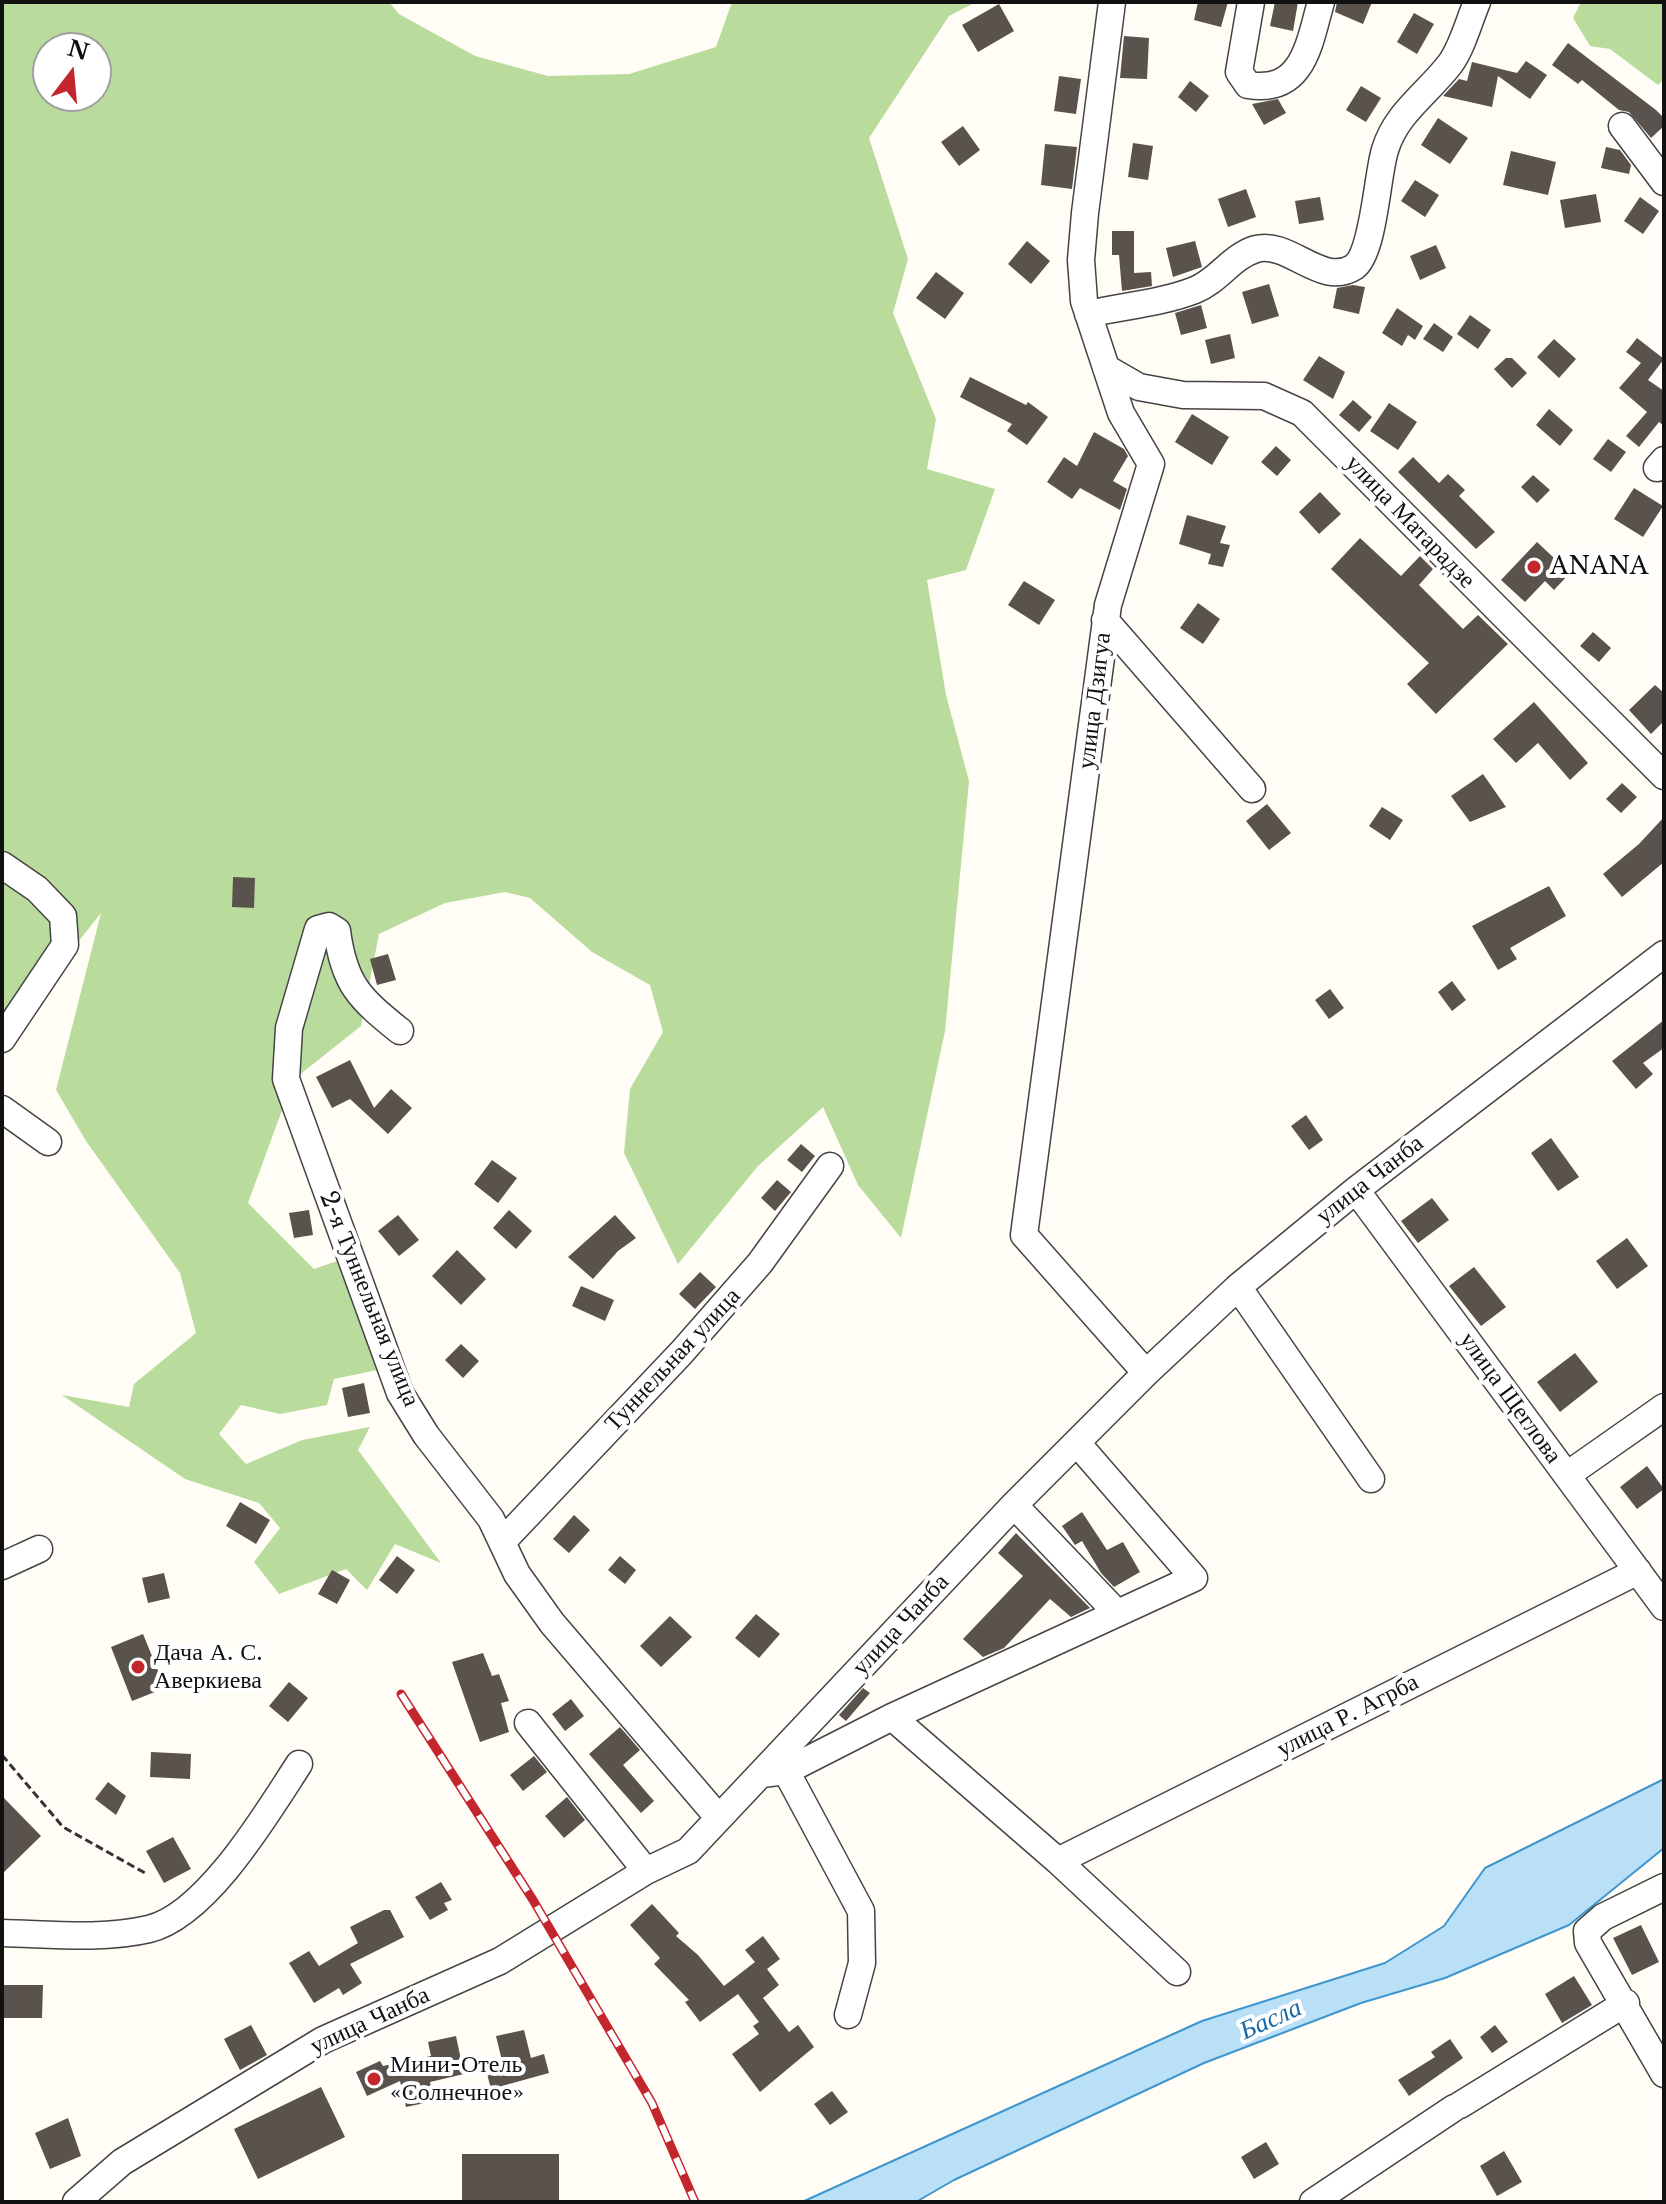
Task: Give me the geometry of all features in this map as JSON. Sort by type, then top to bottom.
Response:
[{"type":"street","name":"улица Дзигуа","points":[[1112,2],[1081,260],[1088,314],[1121,413],[1151,464],[1105,620],[1024,1235],[1146,1373]]},
{"type":"street","points":[[1251,2],[1239,72],[1248,85],[1268,88],[1286,80],[1303,63],[1321,2]]},
{"type":"street","points":[[1088,314],[1197,290],[1256,249],[1274,248],[1326,270],[1343,271],[1357,265],[1366,250],[1379,167],[1389,137],[1399,118],[1452,62],[1468,6]]},
{"type":"street","points":[[1622,126],[1664,182]]},
{"type":"street","name":"улица Матарадзе","points":[[1106,368],[1139,387],[1183,395],[1264,396],[1302,413],[1664,776]]},
{"type":"street","points":[[1105,620],[1252,789]]},
{"type":"street","points":[[2,865],[37,889],[63,916],[65,945],[2,1039]]},
{"type":"street","name":"2-я Туннельная улица","points":[[400,1031],[361,1000],[348,980],[337,931],[329,926],[318,929],[289,1028],[286,1079],[400,1393],[426,1435],[491,1519],[517,1574],[552,1623],[718,1817]]},
{"type":"street","name":"улица Чанба","points":[[76,2202],[122,2162],[323,2040],[500,1961],[646,1871],[688,1851],[718,1817],[778,1765],[1014,1505],[1146,1373],[1238,1287],[1356,1190],[1664,954]]},
{"type":"street","points":[[2,1109],[48,1142]]},
{"type":"street","name":"Туннельная улица","points":[[502,1542],[682,1352],[760,1263],[830,1166]]},
{"type":"street","name":"улица Щеглова","points":[[1356,1190],[1664,1607]]},
{"type":"street","points":[[1238,1287],[1371,1479]]},
{"type":"street","points":[[1567,1475],[1664,1407]]},
{"type":"street","points":[[848,2015],[862,1963],[861,1911],[778,1765],[892,1717],[1194,1578],[1077,1443]]},
{"type":"street","points":[[1014,1505],[1117,1613]]},
{"type":"street","points":[[2,1566],[39,1549]]},
{"type":"street","name":"улица Р. Агрба","points":[[1058,1861],[1638,1571]]},
{"type":"street","points":[[892,1717],[1058,1861],[1177,1972]]},
{"type":"street","points":[[528,1723],[646,1871]]},
{"type":"street","points":[[2,1933],[107,1935],[152,1928],[195,1902],[251,1837],[299,1764]]},
{"type":"street","points":[[1663,2070],[1588,1943],[1587,1931],[1603,1917],[1664,1887]]},
{"type":"street","points":[[1313,2202],[1457,2106],[1626,2003]]},
{"type":"path","points":[[2,1755],[63,1827],[145,1873]]},
{"type":"green space","points":[[2,2],[389,2],[399,14],[475,56],[548,76],[629,74],[716,47],[732,2],[976,2],[949,16],[869,138],[908,259],[893,313],[936,419],[927,469],[995,489],[966,570],[927,580],[946,695],[969,781],[945,1031],[901,1238],[858,1185],[823,1107],[758,1166],[678,1264],[624,1153],[630,1089],[663,1032],[650,985],[592,952],[530,898],[505,892],[445,903],[379,934],[361,1026],[293,1080],[248,1203],[314,1269],[340,1260],[382,1369],[334,1379],[327,1405],[280,1414],[241,1405],[219,1434],[246,1464],[302,1440],[370,1427],[358,1450],[441,1563],[395,1544],[367,1590],[346,1569],[279,1594],[254,1562],[280,1528],[259,1503],[185,1479],[62,1395],[129,1407],[134,1384],[196,1333],[180,1273],[86,1141],[56,1090],[101,913],[15,1021],[2,1022]]},
{"type":"green space","points":[[1581,2],[1664,2],[1664,79],[1658,85],[1610,49],[1590,46],[1573,18]]},
{"type":"water","name":"Басла","points":[[1664,1779],[1664,1848],[1569,1925],[1445,1978],[1361,2003],[1204,2063],[954,2180],[916,2202],[802,2202],[1202,2021],[1385,1963],[1444,1926],[1485,1868]]},
{"type":"building","points":[[1198,2],[1228,2],[1221,27],[1194,20]]},
{"type":"building","points":[[1275,2],[1298,2],[1293,31],[1270,26]]},
{"type":"building","points":[[1337,2],[1372,2],[1363,24],[1335,12]]},
{"type":"building","points":[[999,4],[1014,31],[978,52],[962,25]]},
{"type":"building","points":[[1414,13],[1434,24],[1417,54],[1397,42]]},
{"type":"building","points":[[1124,36],[1149,38],[1147,79],[1120,78]]},
{"type":"building","points":[[1568,43],[1656,110],[1664,118],[1664,126],[1651,138],[1629,112],[1619,110],[1582,80],[1578,84],[1552,65]]},
{"type":"building","points":[[1526,61],[1547,75],[1530,99],[1498,76],[1492,107],[1443,96],[1459,79],[1467,81],[1472,62],[1517,73]]},
{"type":"building","points":[[1059,76],[1081,79],[1076,114],[1054,111]]},
{"type":"building","points":[[1190,81],[1209,96],[1196,112],[1178,97]]},
{"type":"building","points":[[1361,86],[1381,98],[1366,122],[1346,110]]},
{"type":"building","points":[[1278,99],[1286,113],[1264,125],[1252,104]]},
{"type":"building","points":[[1438,118],[1468,138],[1450,164],[1421,145]]},
{"type":"building","points":[[963,126],[980,150],[959,166],[941,142]]},
{"type":"building","points":[[1133,143],[1153,146],[1148,180],[1128,177]]},
{"type":"building","points":[[1045,144],[1077,147],[1072,189],[1041,185]]},
{"type":"building","points":[[1606,147],[1620,150],[1631,165],[1629,174],[1601,168]]},
{"type":"building","points":[[1511,151],[1556,162],[1548,195],[1503,185]]},
{"type":"building","points":[[1415,180],[1439,195],[1425,217],[1401,201]]},
{"type":"building","points":[[1246,189],[1256,217],[1228,227],[1218,199]]},
{"type":"building","points":[[1596,194],[1601,222],[1565,228],[1560,200]]},
{"type":"building","points":[[1320,197],[1324,220],[1299,224],[1295,201]]},
{"type":"building","points":[[1640,197],[1659,211],[1643,234],[1624,221]]},
{"type":"building","points":[[1112,231],[1134,231],[1134,273],[1151,272],[1152,286],[1122,291],[1119,255],[1112,255]]},
{"type":"building","points":[[1027,241],[1050,261],[1031,284],[1008,264]]},
{"type":"building","points":[[1195,241],[1202,267],[1173,277],[1166,248]]},
{"type":"building","points":[[1436,245],[1446,268],[1420,280],[1410,256]]},
{"type":"building","points":[[936,272],[964,293],[945,319],[916,298]]},
{"type":"building","points":[[1269,284],[1279,316],[1252,324],[1242,292]]},
{"type":"building","points":[[1353,285],[1365,287],[1359,314],[1333,308],[1337,288]]},
{"type":"building","points":[[1201,305],[1207,328],[1181,335],[1175,313]]},
{"type":"building","points":[[1397,308],[1423,326],[1415,340],[1408,335],[1402,346],[1382,333]]},
{"type":"building","points":[[1470,315],[1491,330],[1478,349],[1457,334]]},
{"type":"building","points":[[1434,323],[1453,337],[1443,352],[1423,339]]},
{"type":"building","points":[[1230,334],[1235,358],[1211,364],[1205,340]]},
{"type":"building","points":[[1637,338],[1664,359],[1648,380],[1664,391],[1664,426],[1659,422],[1639,447],[1626,436],[1647,412],[1619,388],[1641,363],[1626,352]]},
{"type":"building","points":[[1554,339],[1576,359],[1559,378],[1537,357]]},
{"type":"building","points":[[1319,356],[1345,372],[1333,399],[1303,380]]},
{"type":"building","points":[[1506,358],[1512,358],[1527,373],[1512,388],[1494,369]]},
{"type":"building","points":[[970,377],[1026,405],[1028,402],[1048,417],[1027,445],[1007,431],[1012,424],[960,397]]},
{"type":"building","points":[[1353,400],[1372,417],[1359,432],[1339,415]]},
{"type":"building","points":[[1389,403],[1417,422],[1398,450],[1370,431]]},
{"type":"building","points":[[1549,409],[1573,430],[1560,446],[1536,425]]},
{"type":"building","points":[[1192,414],[1229,437],[1212,465],[1175,442]]},
{"type":"building","points":[[1094,432],[1124,449],[1128,456],[1113,481],[1127,489],[1120,510],[1080,488],[1072,499],[1047,482],[1064,457],[1077,466]]},
{"type":"building","points":[[1608,439],[1626,452],[1611,472],[1593,459]]},
{"type":"building","points":[[1276,446],[1291,460],[1277,476],[1261,462]]},
{"type":"building","points":[[1413,457],[1439,483],[1448,474],[1465,490],[1459,496],[1495,532],[1476,549],[1398,472]]},
{"type":"building","points":[[1533,475],[1550,490],[1537,503],[1521,487]]},
{"type":"building","points":[[1634,488],[1663,506],[1643,537],[1614,519]]},
{"type":"building","points":[[1320,492],[1341,514],[1319,534],[1299,512]]},
{"type":"building","points":[[1187,515],[1226,526],[1220,543],[1230,545],[1223,567],[1208,564],[1211,554],[1179,544]]},
{"type":"building","points":[[1360,538],[1401,576],[1420,556],[1433,569],[1419,585],[1463,629],[1478,615],[1508,644],[1436,714],[1407,684],[1429,663],[1331,569]]},
{"type":"building","points":[[1537,542],[1570,573],[1554,590],[1545,581],[1525,602],[1501,580]]},
{"type":"building","points":[[1024,581],[1055,600],[1039,625],[1008,605]]},
{"type":"building","points":[[1198,603],[1220,619],[1203,644],[1180,628]]},
{"type":"building","points":[[1593,632],[1611,648],[1599,662],[1580,646]]},
{"type":"building","points":[[1655,685],[1664,693],[1664,721],[1651,734],[1629,710]]},
{"type":"building","points":[[1534,702],[1588,763],[1570,780],[1538,743],[1516,763],[1493,739]]},
{"type":"building","points":[[1483,774],[1506,807],[1470,822],[1451,796]]},
{"type":"building","points":[[1622,783],[1637,797],[1621,813],[1606,799]]},
{"type":"building","points":[[1267,804],[1291,833],[1269,850],[1246,821]]},
{"type":"building","points":[[1382,807],[1403,820],[1390,840],[1369,826]]},
{"type":"building","points":[[1664,817],[1664,862],[1622,897],[1603,874],[1639,844]]},
{"type":"building","points":[[233,877],[255,878],[254,908],[232,907]]},
{"type":"building","points":[[1549,886],[1566,916],[1510,948],[1517,959],[1498,970],[1472,926]]},
{"type":"building","points":[[388,954],[396,980],[377,985],[370,959]]},
{"type":"building","points":[[1452,981],[1466,1000],[1452,1011],[1438,992]]},
{"type":"building","points":[[1330,989],[1344,1008],[1329,1019],[1315,1000]]},
{"type":"building","points":[[1664,1020],[1664,1048],[1643,1063],[1653,1074],[1636,1089],[1612,1061]]},
{"type":"building","points":[[350,1060],[374,1108],[391,1089],[412,1108],[388,1134],[350,1099],[332,1108],[316,1077]]},
{"type":"building","points":[[1306,1115],[1323,1140],[1309,1150],[1291,1126]]},
{"type":"building","points":[[1551,1138],[1579,1177],[1558,1191],[1531,1153]]},
{"type":"building","points":[[801,1144],[815,1156],[802,1172],[787,1160]]},
{"type":"building","points":[[492,1160],[517,1178],[498,1203],[474,1184]]},
{"type":"building","points":[[777,1180],[791,1192],[775,1211],[761,1198]]},
{"type":"building","points":[[1432,1198],[1449,1220],[1418,1243],[1401,1221]]},
{"type":"building","points":[[309,1210],[313,1235],[294,1238],[289,1213]]},
{"type":"building","points":[[509,1210],[532,1231],[516,1249],[493,1228]]},
{"type":"building","points":[[398,1215],[419,1240],[399,1256],[378,1231]]},
{"type":"building","points":[[615,1215],[636,1238],[618,1251],[593,1279],[568,1257]]},
{"type":"building","points":[[1627,1238],[1648,1266],[1617,1289],[1596,1261]]},
{"type":"building","points":[[457,1250],[486,1279],[461,1305],[432,1276]]},
{"type":"building","points":[[1474,1267],[1506,1307],[1481,1326],[1449,1286]]},
{"type":"building","points":[[700,1272],[716,1287],[695,1309],[679,1294]]},
{"type":"building","points":[[581,1286],[614,1300],[605,1321],[572,1306]]},
{"type":"building","points":[[461,1344],[479,1361],[463,1378],[445,1360]]},
{"type":"building","points":[[1575,1353],[1598,1382],[1560,1412],[1537,1382]]},
{"type":"building","points":[[364,1383],[370,1413],[348,1417],[342,1388]]},
{"type":"building","points":[[1647,1466],[1664,1489],[1637,1509],[1620,1487]]},
{"type":"building","points":[[240,1502],[270,1520],[256,1544],[226,1526]]},
{"type":"building","points":[[1082,1512],[1107,1550],[1123,1542],[1140,1572],[1114,1587],[1101,1573],[1082,1541],[1075,1545],[1062,1526]]},
{"type":"building","points":[[574,1515],[590,1530],[569,1553],[553,1539]]},
{"type":"building","points":[[1016,1533],[1090,1608],[1071,1617],[1050,1599],[1004,1648],[983,1657],[963,1639],[1023,1576],[998,1553]]},
{"type":"building","points":[[397,1556],[415,1570],[397,1594],[379,1580]]},
{"type":"building","points":[[620,1556],[636,1570],[625,1584],[608,1570]]},
{"type":"building","points":[[332,1570],[350,1580],[337,1604],[318,1594]]},
{"type":"building","points":[[164,1573],[170,1598],[148,1603],[142,1578]]},
{"type":"building","points":[[756,1614],[780,1634],[759,1658],[735,1638]]},
{"type":"building","points":[[670,1616],[692,1637],[661,1667],[640,1646]]},
{"type":"building","name":"Дача А. С. Аверкиева","points":[[143,1634],[165,1688],[132,1701],[111,1647]]},
{"type":"building","points":[[483,1653],[492,1676],[499,1674],[509,1701],[501,1703],[509,1732],[480,1742],[452,1662]]},
{"type":"building","points":[[289,1682],[308,1698],[288,1722],[269,1706]]},
{"type":"building","points":[[863,1688],[870,1693],[846,1721],[839,1715]]},
{"type":"building","points":[[571,1699],[584,1716],[565,1731],[552,1714]]},
{"type":"building","points":[[620,1727],[640,1750],[623,1765],[654,1801],[641,1813],[589,1754]]},
{"type":"building","points":[[151,1752],[191,1754],[190,1779],[150,1777]]},
{"type":"building","points":[[534,1756],[547,1772],[523,1791],[510,1775]]},
{"type":"building","points":[[108,1782],[126,1796],[116,1815],[95,1799]]},
{"type":"building","points":[[2,1796],[41,1836],[2,1874]]},
{"type":"building","points":[[567,1797],[585,1820],[564,1838],[545,1816]]},
{"type":"building","points":[[173,1837],[191,1869],[164,1883],[146,1851]]},
{"type":"building","points":[[441,1882],[452,1900],[444,1903],[448,1910],[430,1920],[415,1897]]},
{"type":"building","points":[[652,1904],[679,1933],[676,1936],[698,1955],[724,1986],[755,1962],[745,1950],[763,1936],[780,1959],[767,1969],[779,1985],[763,1998],[789,2032],[798,2025],[814,2047],[760,2092],[732,2054],[759,2034],[753,2026],[759,2022],[738,1994],[700,2022],[685,2002],[689,2000],[654,1964],[660,1958],[630,1925]]},
{"type":"building","points":[[390,1910],[404,1937],[350,1964],[362,1983],[343,1995],[339,1988],[314,2003],[289,1963],[309,1951],[319,1966],[358,1943],[350,1927]]},
{"type":"building","points":[[1641,1925],[1659,1962],[1632,1975],[1613,1938]]},
{"type":"building","points":[[1574,1976],[1592,2005],[1562,2023],[1545,1994]]},
{"type":"building","points":[[3,1985],[43,1985],[42,2018],[3,2018]]},
{"type":"building","points":[[251,2025],[267,2055],[240,2070],[224,2039]]},
{"type":"building","points":[[1495,2025],[1508,2042],[1492,2053],[1480,2037]]},
{"type":"building","points":[[524,2030],[531,2058],[544,2054],[549,2073],[491,2089],[486,2070],[503,2065],[496,2036]]},
{"type":"building","points":[[456,2036],[464,2074],[430,2082],[434,2101],[406,2107],[400,2081],[367,2096],[356,2072],[380,2061],[383,2066],[431,2056],[428,2042]]},
{"type":"building","points":[[1450,2039],[1463,2058],[1409,2096],[1398,2080],[1435,2057],[1431,2052]]},
{"type":"building","points":[[321,2087],[345,2137],[258,2179],[234,2129]]},
{"type":"building","points":[[832,2091],[848,2112],[830,2125],[814,2104]]},
{"type":"building","points":[[68,2118],[81,2156],[50,2169],[35,2133]]},
{"type":"building","points":[[1266,2142],[1279,2164],[1254,2179],[1241,2157]]},
{"type":"building","points":[[1504,2151],[1522,2182],[1497,2196],[1480,2166]]},
{"type":"building","points":[[462,2154],[559,2154],[559,2202],[462,2202]]},
{"type":"railway","points":[[401,1694],[533,1900],[652,2103],[695,2202]]},
{"type":"place","name":"ANANA","points":[[1534,567]]},
{"type":"place","name":"Дача А. С. Аверкиева","points":[[138,1667]]},
{"type":"place","name":"Мини-Отель «Солнечное»","points":[[374,2079]]}]
